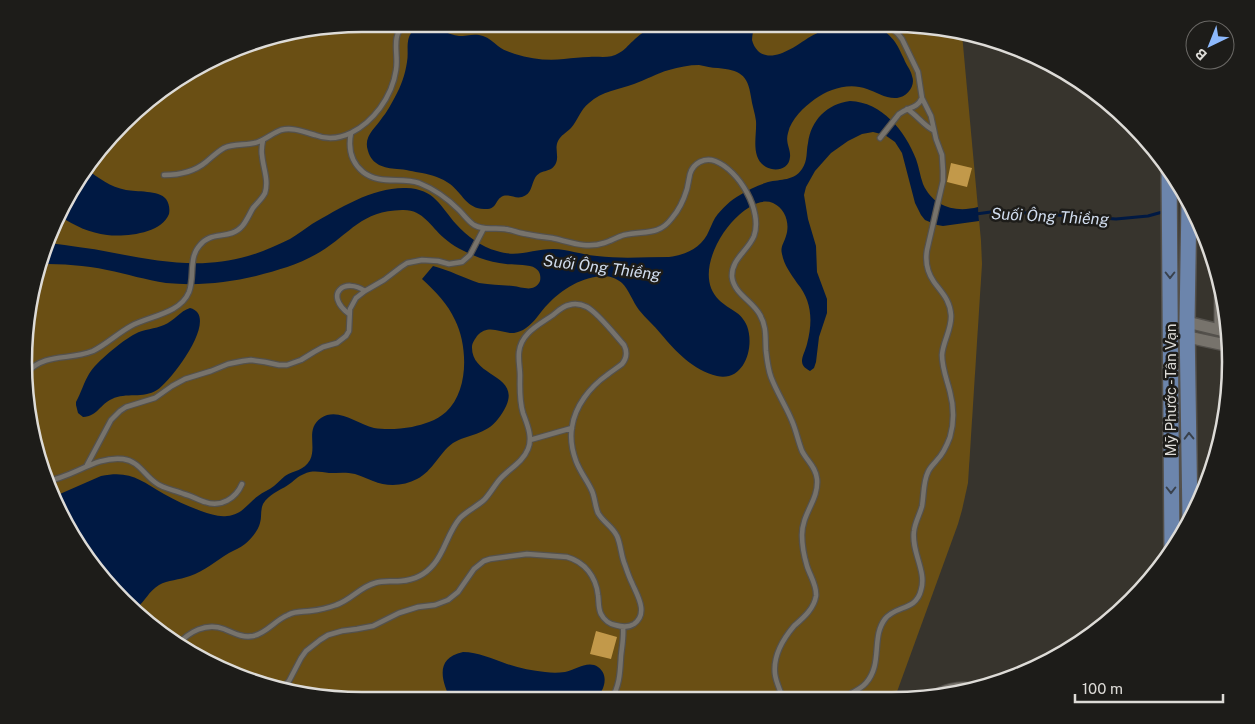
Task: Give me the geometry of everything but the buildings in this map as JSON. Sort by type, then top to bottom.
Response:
[{"type":"main road","name":"Mỹ Phước - Tân Vạn","points":[[1169,182],[1172,537]]},
{"type":"main road","name":"Mỹ Phước - Tân Vạn","points":[[1189,216],[1190,506]]},
{"type":"street","points":[[1188,330],[1221,331]]},
{"type":"street","points":[[1188,330],[1222,343]]},
{"type":"lane","points":[[164,175],[193,171],[226,147],[256,143],[278,132],[289,129],[300,130],[324,138],[338,138],[359,128],[375,115],[391,90],[396,70],[396,38],[399,32]]},
{"type":"lane","points":[[854,692],[862,687],[870,678],[875,667],[879,631],[886,618],[894,611],[912,604],[919,596],[922,588],[921,572],[914,548],[914,532],[922,506],[928,473],[946,446],[950,437],[953,418],[942,356],[950,325],[951,311],[946,297],[933,281],[927,267],[927,250],[943,181],[942,155],[930,116],[922,98],[918,72],[906,46],[896,32]]},
{"type":"lane","points":[[880,138],[895,118],[903,111],[919,104],[922,98]]},
{"type":"lane","points":[[908,109],[924,125],[933,130]]},
{"type":"lane","points":[[350,133],[351,154],[363,172],[375,179],[413,181],[428,187],[444,197],[471,224],[484,228],[505,229],[589,246],[605,244],[624,236],[652,232],[664,226],[672,218],[684,198],[692,169],[698,162],[715,161],[725,166],[736,176],[745,188],[752,206],[756,218],[756,230],[751,242],[735,263],[732,279],[736,289],[756,308],[763,322],[766,335],[767,362],[773,381],[793,423],[802,449],[815,470],[817,483],[815,496],[805,515],[802,532],[806,564],[815,585],[816,596],[812,606],[788,634],[779,651],[775,671],[780,692]]},
{"type":"lane","points":[[32,368],[46,360],[72,357],[93,351],[131,326],[172,309],[181,303],[189,293],[194,255],[200,244],[209,238],[231,234],[240,228],[264,194],[266,180],[261,153],[263,140]]},
{"type":"lane","points":[[86,465],[111,420],[126,407],[155,398],[185,379],[236,362],[258,361],[280,365],[294,363],[342,340],[348,331],[351,305],[365,291],[408,263],[422,260],[445,264],[462,262],[470,255],[484,228]]},
{"type":"lane","points":[[349,314],[337,300],[339,291],[345,287],[355,287],[365,291]]},
{"type":"lane","points":[[184,639],[189,634],[206,627],[218,628],[240,636],[258,635],[289,614],[335,605],[374,583],[416,578],[428,570],[439,558],[450,532],[460,519],[483,501],[506,474],[525,456],[530,440],[521,402],[519,356],[520,346],[524,338],[538,324],[563,307],[574,304],[584,306],[592,311],[624,345],[626,353],[622,364],[596,384],[576,412],[572,428],[572,446],[576,462],[593,494],[600,515],[616,535],[624,563],[641,603],[641,612],[637,620],[632,625],[623,627],[612,624],[603,617],[600,611],[595,582],[585,567],[578,561],[567,557],[527,554],[490,559],[479,564],[458,592],[448,600],[399,613],[373,626],[328,635],[306,651],[288,683]]},
{"type":"lane","points":[[530,440],[572,428]]},
{"type":"lane","points":[[54,479],[63,477],[86,465],[120,459],[130,460],[139,466],[161,487],[210,504],[222,503],[232,498],[242,484]]},
{"type":"lane","points":[[615,692],[621,675],[623,627]]},
{"type":"shaded area","points":[[362,32],[893,32],[936,35],[963,40],[982,264],[968,483],[958,524],[897,692],[362,692],[319,689],[277,680],[216,658],[179,636],[145,610],[101,563],[66,508],[44,447],[35,405],[33,384],[32,362],[35,319],[44,277],[66,216],[101,161],[129,129],[161,101],[216,66],[277,44],[319,35]]},
{"type":"water","points":[[412,32],[445,32],[459,36],[480,35],[502,49],[521,56],[552,60],[608,57],[621,52],[644,32],[753,32],[752,40],[754,46],[764,55],[770,56],[791,49],[818,32],[886,32],[898,46],[911,72],[913,84],[904,96],[897,98],[853,86],[846,86],[821,95],[802,110],[792,123],[787,137],[790,154],[787,165],[781,169],[773,169],[761,163],[756,152],[756,118],[750,89],[745,78],[732,70],[699,65],[684,66],[665,71],[605,93],[594,99],[583,109],[571,128],[559,139],[555,165],[537,175],[529,192],[525,196],[519,197],[503,196],[492,208],[488,209],[473,206],[450,184],[440,178],[403,169],[383,167],[372,160],[370,156],[367,146],[368,137],[387,111],[399,89],[404,76],[408,58],[409,39]]},
{"type":"water","points":[[850,101],[862,103],[882,112],[906,138],[917,162],[927,192],[939,203],[946,206],[962,209],[978,207],[979,221],[943,226],[925,220],[915,203],[902,153],[895,142],[885,135],[873,132],[862,134],[831,153],[815,171],[806,187],[804,195],[808,219],[816,246],[817,272],[827,299],[827,313],[819,337],[816,362],[814,368],[810,371],[803,366],[802,359],[810,327],[810,312],[806,297],[786,266],[782,252],[787,231],[786,217],[781,209],[773,203],[759,202],[739,215],[731,223],[717,244],[709,268],[709,280],[712,290],[719,300],[742,317],[749,334],[748,353],[745,361],[734,374],[717,376],[693,365],[673,347],[642,313],[622,283],[611,277],[588,278],[566,289],[553,299],[532,323],[523,330],[509,333],[486,330],[477,336],[472,344],[474,358],[505,385],[509,393],[507,404],[493,424],[482,431],[453,443],[423,476],[407,483],[395,485],[378,483],[349,473],[313,472],[302,475],[265,501],[258,529],[245,544],[195,574],[159,585],[152,590],[140,605],[101,563],[66,508],[60,494],[101,476],[120,474],[141,481],[173,499],[201,511],[220,516],[237,514],[285,476],[308,464],[312,455],[312,432],[316,422],[327,415],[341,415],[374,428],[388,429],[416,426],[434,420],[446,412],[454,403],[462,381],[464,355],[459,331],[449,309],[422,279],[433,266],[479,283],[532,288],[538,285],[540,274],[533,267],[493,262],[461,250],[444,238],[421,215],[409,210],[388,211],[376,214],[357,224],[331,245],[305,260],[265,274],[223,282],[166,283],[90,267],[48,264],[55,244],[161,261],[213,263],[248,256],[269,249],[285,242],[334,211],[357,200],[381,191],[406,188],[416,189],[430,195],[470,237],[485,247],[504,253],[511,254],[553,249],[606,257],[675,256],[686,253],[700,244],[718,214],[737,197],[761,184],[791,178],[799,173],[805,162],[810,135],[817,120],[827,110]]},
{"type":"water","points":[[92,173],[115,187],[163,196],[169,204],[169,214],[165,221],[151,230],[132,235],[101,234],[65,219],[66,216]]},
{"type":"water","points":[[190,308],[198,313],[200,323],[197,335],[182,362],[164,384],[152,393],[112,399],[88,416],[83,417],[78,413],[76,402],[86,380],[92,369],[103,358],[135,334],[164,325]]},
{"type":"water","points":[[469,652],[521,668],[555,673],[565,672],[586,665],[594,665],[602,670],[605,679],[602,692],[448,692],[443,678],[444,665],[454,655]]},
{"type":"waterway","name":"Suối Ông Thiềng","points":[[976,214],[998,211],[1116,219],[1148,216],[1166,211]]}]
